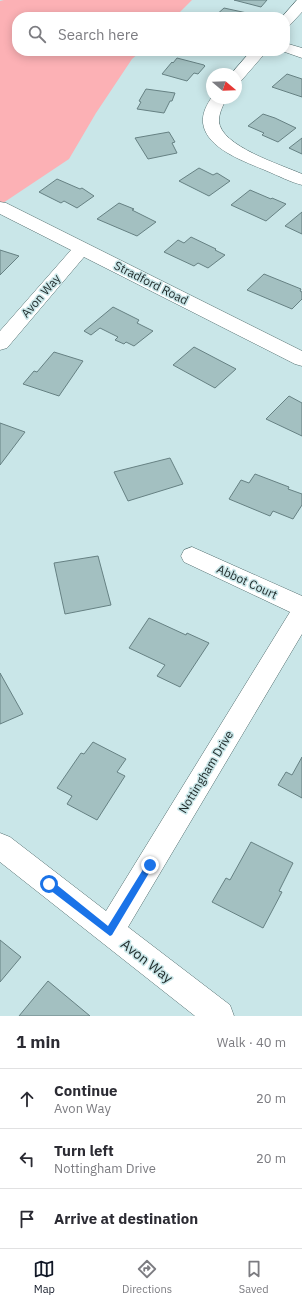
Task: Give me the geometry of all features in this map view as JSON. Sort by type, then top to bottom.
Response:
[{"type":"street","points":[[290,16],[302,3]]},
{"type":"street","points":[[290,49],[302,53]]},
{"type":"street","points":[[242,71],[255,56]]},
{"type":"street","points":[[215,104],[211,109],[211,127],[223,143],[234,150],[302,180]]},
{"type":"street","name":"Stradford Road","points":[[0,208],[302,359]]},
{"type":"street","name":"Avon Way","points":[[0,343],[82,248]]},
{"type":"street","name":"Abbot Court","points":[[192,556],[302,607]]},
{"type":"street","name":"Nottingham Drive","points":[[110,932],[302,613]]},
{"type":"street","name":"Avon Way","points":[[0,846],[219,1016]]},
{"type":"shaded area","points":[[192,0],[180,12],[12,12],[12,56],[135,56],[96,113],[69,159],[0,205],[0,1]]},
{"type":"building","points":[[234,0],[267,0],[261,7]]},
{"type":"building","points":[[224,8],[242,12],[220,12]]},
{"type":"building","points":[[177,58],[205,66],[198,74],[194,73],[187,81],[162,74]]},
{"type":"building","points":[[287,74],[302,79],[302,97],[272,87]]},
{"type":"building","points":[[146,89],[175,93],[172,101],[170,101],[164,113],[137,109],[141,102],[139,101]]},
{"type":"building","points":[[263,114],[296,128],[278,142],[262,135],[264,133],[248,126]]},
{"type":"building","points":[[169,132],[175,142],[172,143],[177,153],[148,159],[135,138]]},
{"type":"building","points":[[302,138],[302,154],[289,148]]},
{"type":"building","points":[[199,168],[213,175],[217,173],[230,181],[209,196],[179,181]]},
{"type":"building","points":[[57,179],[80,189],[82,188],[94,196],[77,208],[64,201],[61,203],[39,192]]},
{"type":"building","points":[[250,190],[286,204],[266,221],[231,205]]},
{"type":"building","points":[[119,203],[134,209],[132,210],[156,222],[137,236],[97,219]]},
{"type":"building","points":[[302,212],[302,234],[285,226]]},
{"type":"building","points":[[191,237],[225,255],[208,268],[198,263],[194,266],[164,252],[178,240],[184,243]]},
{"type":"building","points":[[0,250],[19,256],[0,275]]},
{"type":"building","points":[[264,274],[301,289],[302,299],[292,309],[247,290]]},
{"type":"building","points":[[113,307],[139,320],[137,323],[153,331],[134,346],[126,342],[124,344],[115,340],[118,337],[100,328],[91,335],[84,331]]},
{"type":"building","points":[[194,347],[236,369],[215,388],[173,365]]},
{"type":"building","points":[[54,352],[83,361],[59,396],[23,384],[34,371],[37,372]]},
{"type":"building","points":[[289,396],[302,403],[302,436],[266,419]]},
{"type":"building","points":[[0,423],[25,432],[0,465]]},
{"type":"building","points":[[170,458],[183,484],[128,501],[114,472]]},
{"type":"building","points":[[255,474],[289,487],[288,489],[302,494],[302,505],[293,519],[273,511],[270,516],[229,499],[241,480],[249,483]]},
{"type":"building","points":[[98,556],[111,605],[65,614],[54,563]]},
{"type":"building","points":[[149,618],[186,635],[187,633],[209,643],[180,687],[157,676],[165,665],[129,648]]},
{"type":"building","points":[[0,673],[23,714],[0,724]]},
{"type":"building","points":[[93,742],[126,759],[117,772],[125,776],[97,820],[67,804],[72,796],[57,788],[81,753],[84,754]]},
{"type":"building","points":[[302,757],[302,798],[278,785],[286,772],[292,775]]},
{"type":"building","points":[[251,842],[293,863],[279,891],[282,892],[263,928],[212,902],[226,878],[230,880]]},
{"type":"building","points":[[0,940],[21,957],[0,982]]},
{"type":"building","points":[[48,981],[90,1016],[19,1016]]},
{"type":"route","points":[[49,884],[110,932],[150,865]]}]
